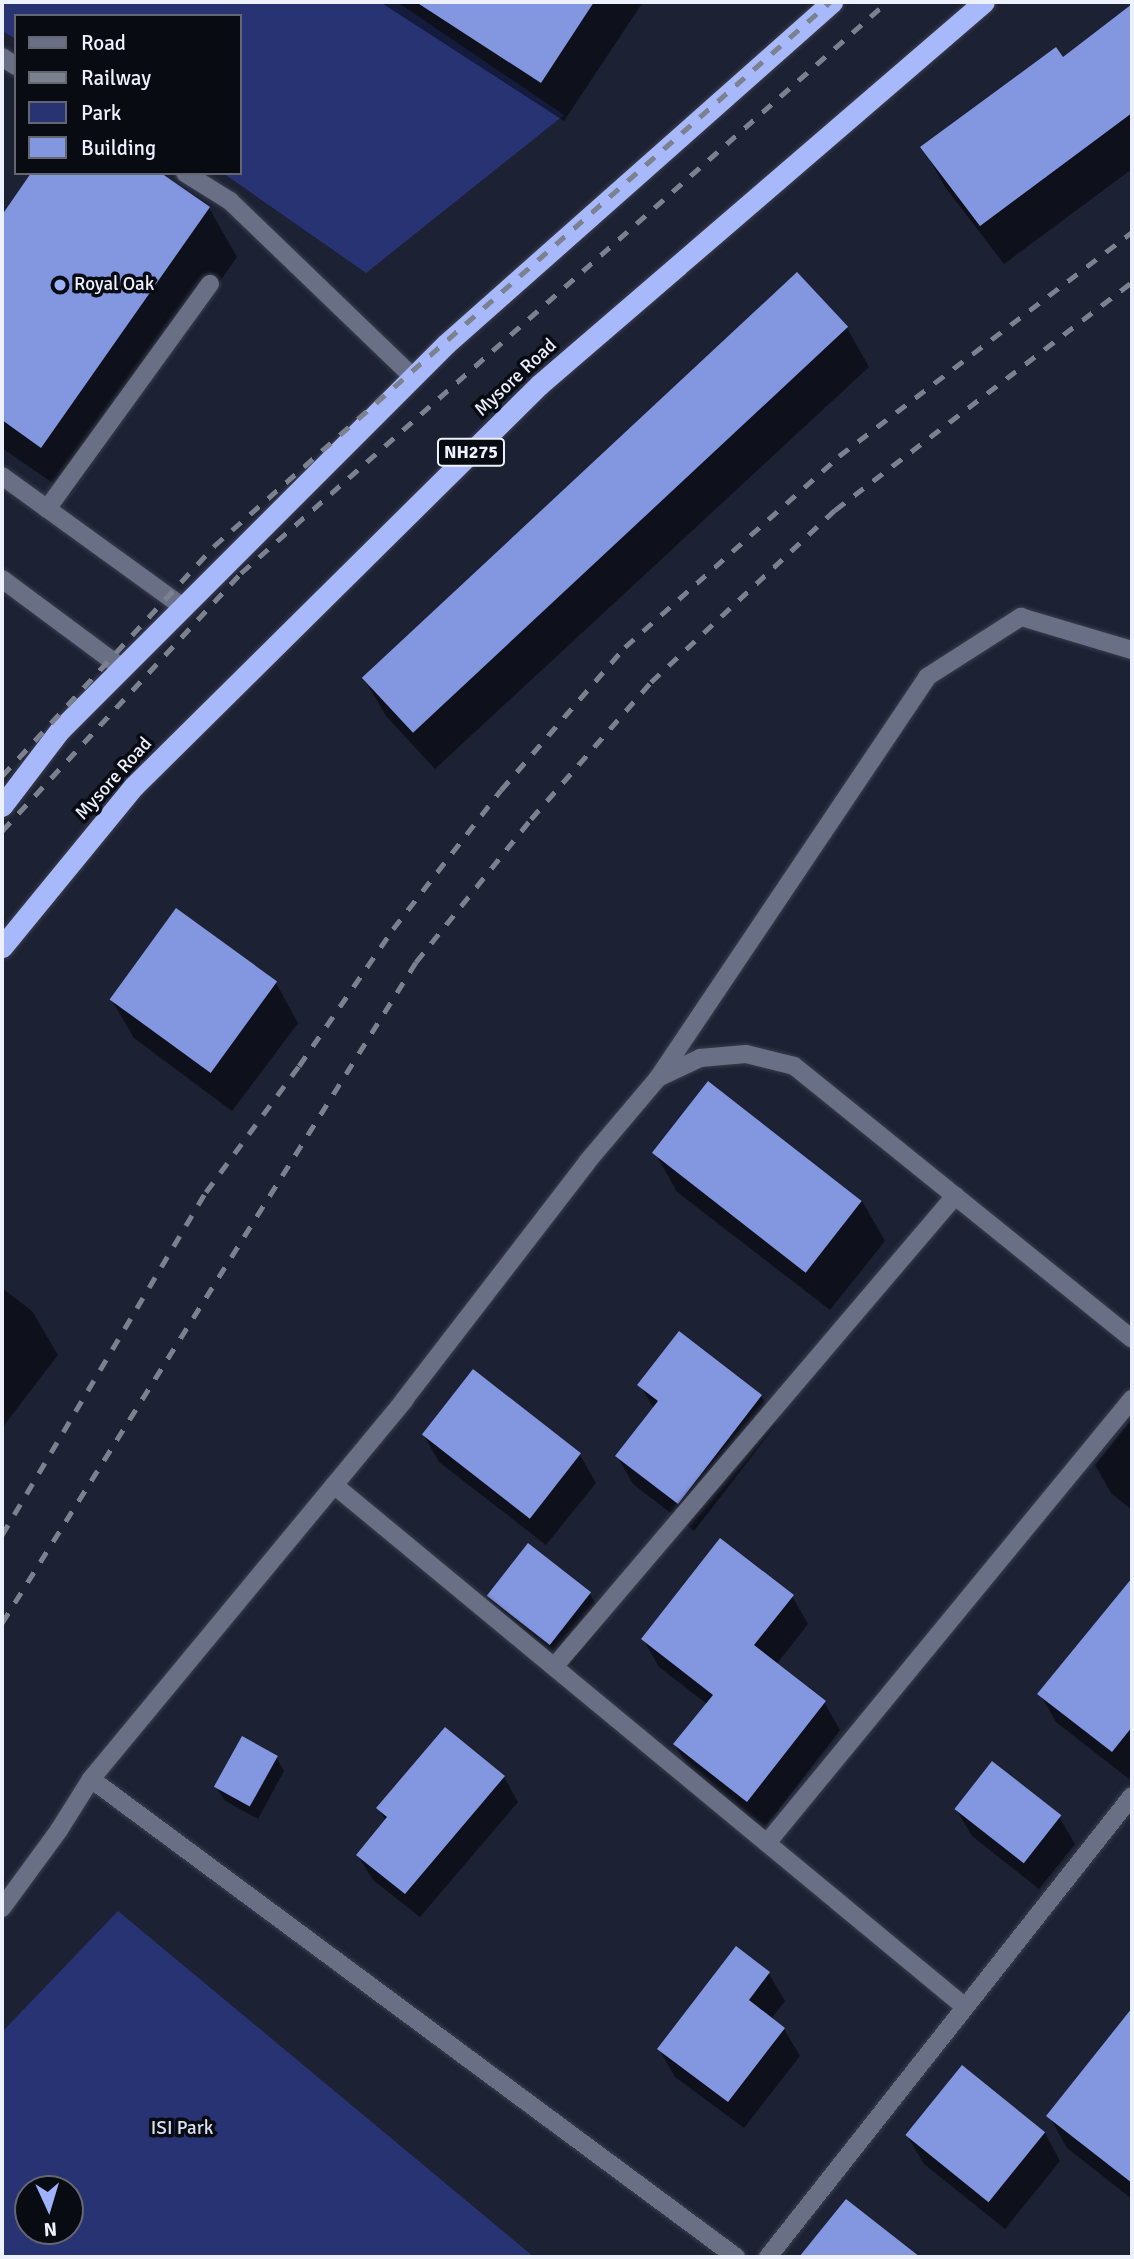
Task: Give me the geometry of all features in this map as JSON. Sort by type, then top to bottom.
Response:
[{"type":"highway","points":[[2,806],[60,730],[446,344],[832,2]]},
{"type":"highway","name":"Mysore Road","points":[[2,947],[134,786],[539,385],[984,2]]},
{"type":"street","points":[[189,175],[230,201],[413,377]]},
{"type":"street","points":[[47,509],[210,284]]},
{"type":"street","points":[[2,476],[183,607]]},
{"type":"street","points":[[2,581],[122,668]]},
{"type":"street","points":[[2,1908],[59,1830],[91,1779],[412,1389],[587,1162],[658,1078],[927,677],[1021,617],[1132,650]]},
{"type":"street","points":[[658,1078],[700,1058],[746,1054],[794,1066],[1132,1339]]},
{"type":"street","points":[[554,1667],[955,1196]]},
{"type":"street","points":[[767,1843],[1132,1399]]},
{"type":"street","points":[[334,1485],[965,2007]]},
{"type":"street","points":[[91,1779],[736,2257]]},
{"type":"street","points":[[768,2257],[1132,1796]]},
{"type":"green space","points":[[2,2],[397,2],[564,115],[366,273],[226,175],[242,175],[242,14],[14,14],[14,38],[2,31]]},
{"type":"green space","name":"ISI Park","points":[[118,1911],[534,2257],[2,2257],[2,2032]]},
{"type":"building","points":[[416,2],[594,2],[541,83]]},
{"type":"building","points":[[1132,4],[1132,113],[980,226],[920,147],[1056,47],[1063,57]]},
{"type":"building","points":[[30,175],[164,175],[210,207],[41,448],[2,420],[2,215]]},
{"type":"building","points":[[797,272],[848,327],[413,733],[362,678]]},
{"type":"building","points":[[176,908],[277,981],[211,1073],[110,999]]},
{"type":"building","points":[[708,1081],[862,1201],[806,1273],[652,1153]]},
{"type":"building","points":[[679,1331],[762,1395],[678,1504],[615,1456],[658,1401],[637,1385]]},
{"type":"building","points":[[473,1369],[581,1453],[530,1519],[422,1434]]},
{"type":"building","points":[[720,1538],[794,1595],[754,1645],[826,1701],[747,1802],[673,1744],[713,1695],[641,1639]]},
{"type":"building","points":[[528,1543],[591,1592],[550,1645],[487,1596]]},
{"type":"building","points":[[1132,1578],[1132,1727],[1112,1752],[1037,1694]]},
{"type":"building","points":[[445,1727],[505,1776],[405,1894],[356,1855],[387,1817],[376,1808]]},
{"type":"building","points":[[242,1736],[278,1756],[250,1807],[214,1787]]},
{"type":"building","points":[[992,1761],[1061,1815],[1024,1863],[954,1809]]},
{"type":"building","points":[[736,1946],[770,1972],[749,2000],[785,2028],[728,2102],[657,2049]]},
{"type":"building","points":[[1132,2008],[1132,2183],[1046,2116]]},
{"type":"building","points":[[962,2065],[1045,2132],[989,2202],[905,2135]]},
{"type":"building","points":[[846,2199],[920,2257],[799,2257]]},
{"type":"railway","points":[[2,776],[214,546],[830,2]]},
{"type":"railway","points":[[2,831],[241,573],[887,2]]},
{"type":"railway","points":[[2,1535],[206,1192],[299,1066],[393,929],[501,790],[625,647],[839,456],[1132,232]]},
{"type":"railway","points":[[2,1623],[416,962],[531,819],[651,682],[835,510],[1132,282]]},
{"type":"place","name":"Royal Oak","points":[[60,285]]}]
